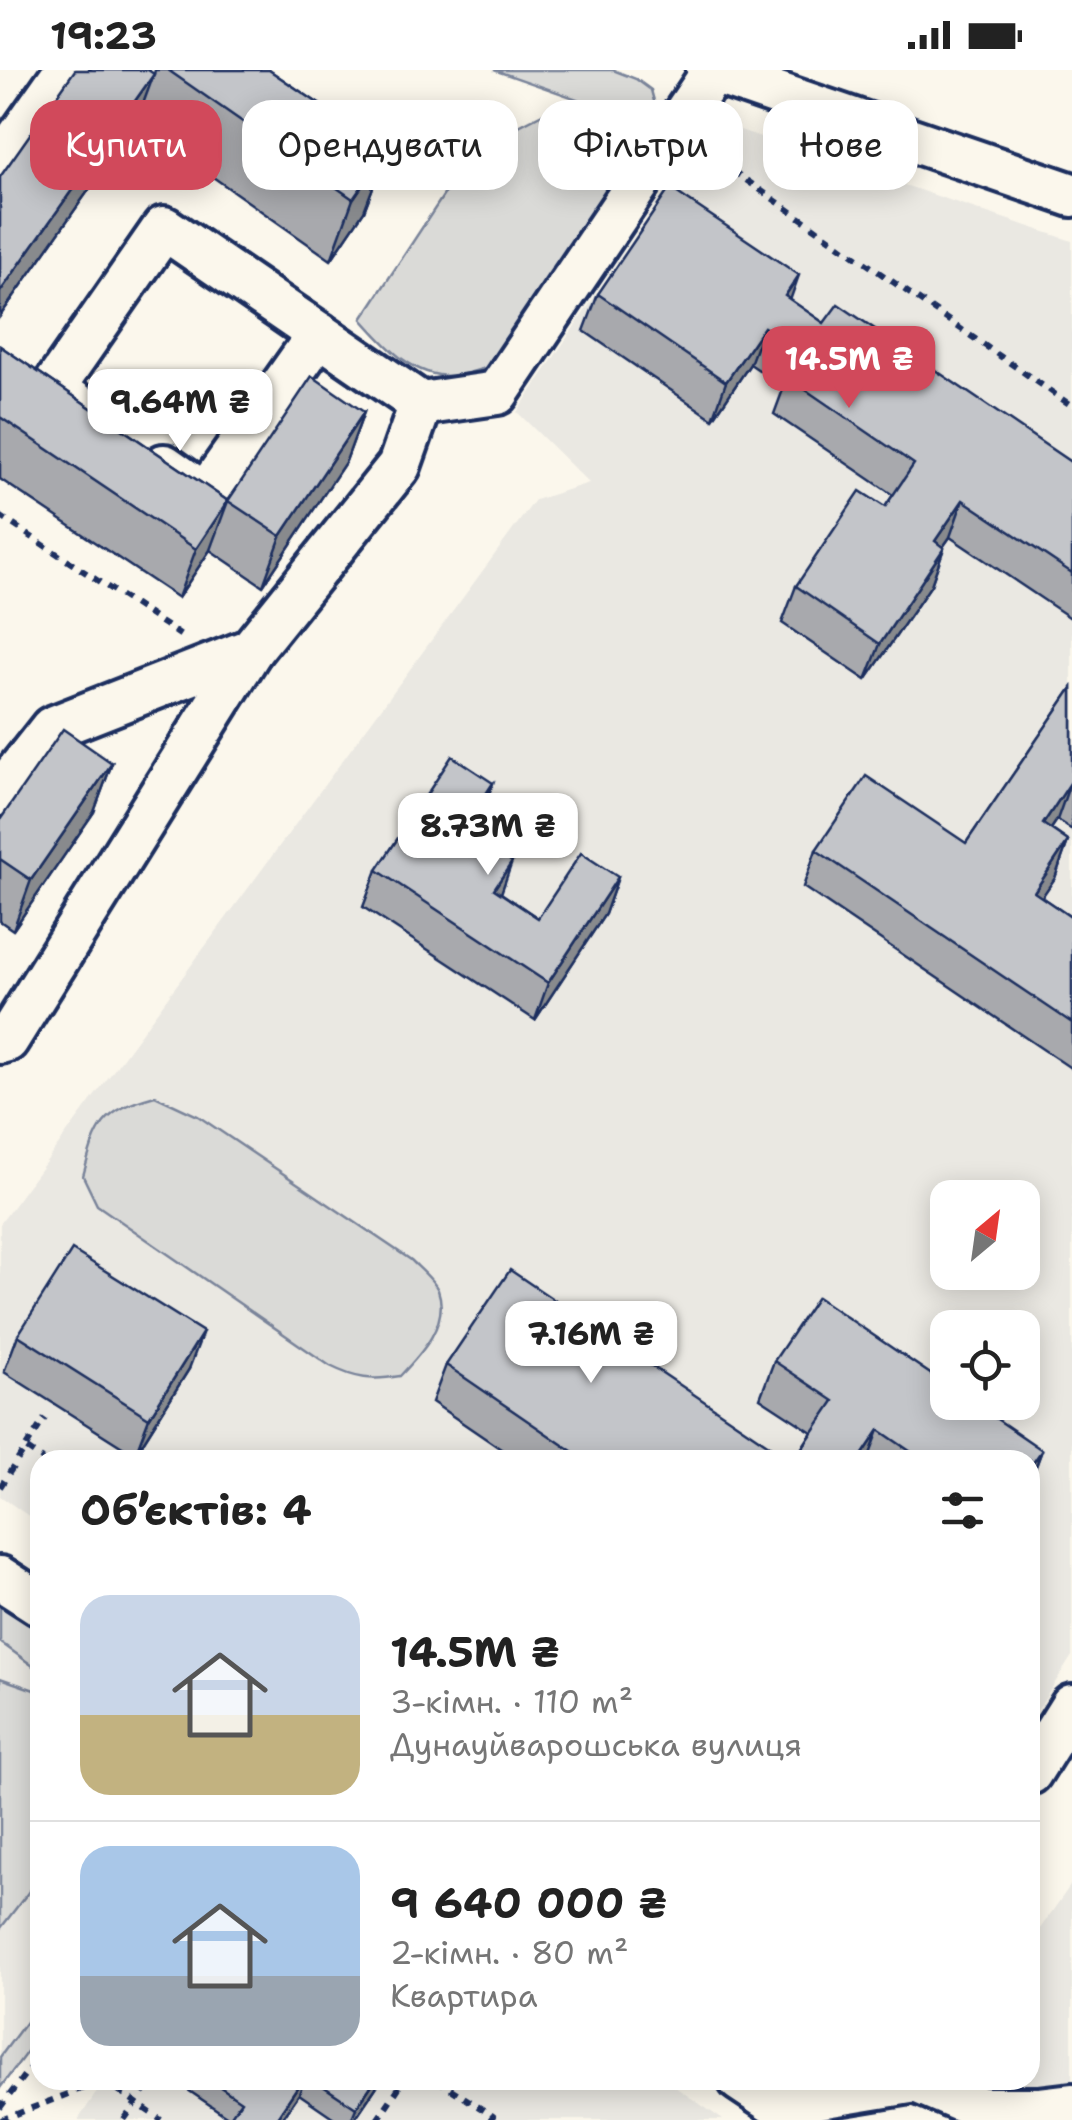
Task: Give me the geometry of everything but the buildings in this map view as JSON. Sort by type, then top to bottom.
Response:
[{"type":"street","points":[[0,164],[66,70]]},
{"type":"street","points":[[319,334],[205,495],[53,388],[164,228],[319,334],[421,404],[497,393],[711,71],[1072,196]]},
{"type":"street","points":[[0,1042],[7,1040],[236,656],[400,466],[421,404]]},
{"type":"street","points":[[0,794],[52,728],[236,656]]},
{"type":"street","points":[[0,1578],[30,1598]]},
{"type":"street","points":[[1040,1758],[1072,1706]]},
{"type":"street","points":[[939,2090],[982,2109],[1072,2105]]},
{"type":"path","points":[[743,178],[1072,406]]},
{"type":"path","points":[[0,516],[236,656]]},
{"type":"path","points":[[0,1488],[45,1418]]},
{"type":"path","points":[[0,2108],[30,2068]]},
{"type":"path","points":[[1,2120],[78,2090]]},
{"type":"path","points":[[117,2090],[161,2120]]},
{"type":"path","points":[[124,2120],[145,2090]]},
{"type":"path","points":[[377,2120],[397,2090]]},
{"type":"path","points":[[452,2090],[492,2116],[490,2120]]},
{"type":"shaded area","points":[[494,70],[613,70],[651,90],[654,100],[580,100]]},
{"type":"shaded area","points":[[538,116],[538,190],[616,190],[492,366],[453,376],[425,371],[391,350],[362,319],[447,190],[518,190],[518,126]]},
{"type":"shaded area","points":[[743,131],[763,138],[763,190],[918,190],[1072,241],[1072,1656],[1040,1706],[1040,1450],[30,1450],[30,1517],[0,1496],[0,1224],[535,500],[589,483],[517,412],[667,190],[743,190]]},
{"type":"shaded area","points":[[155,1096],[198,1116],[411,1260],[429,1278],[441,1302],[437,1326],[400,1376],[364,1378],[330,1366],[97,1205],[83,1176],[98,1132],[112,1114]]},
{"type":"shaded area","points":[[0,1601],[30,1621],[30,1664],[0,1642]]},
{"type":"shaded area","points":[[0,1642],[30,1664],[30,2016],[0,2057]]},
{"type":"shaded area","points":[[0,1678],[30,1688],[30,1890],[0,1929]]},
{"type":"shaded area","points":[[1072,1883],[1072,2120],[951,2120],[949,2090],[1040,2090],[1040,1929]]},
{"type":"shaded area","points":[[30,2016],[30,2048],[0,2088],[0,2057]]},
{"type":"shaded area","points":[[98,2090],[680,2090],[723,2120],[78,2120]]}]
